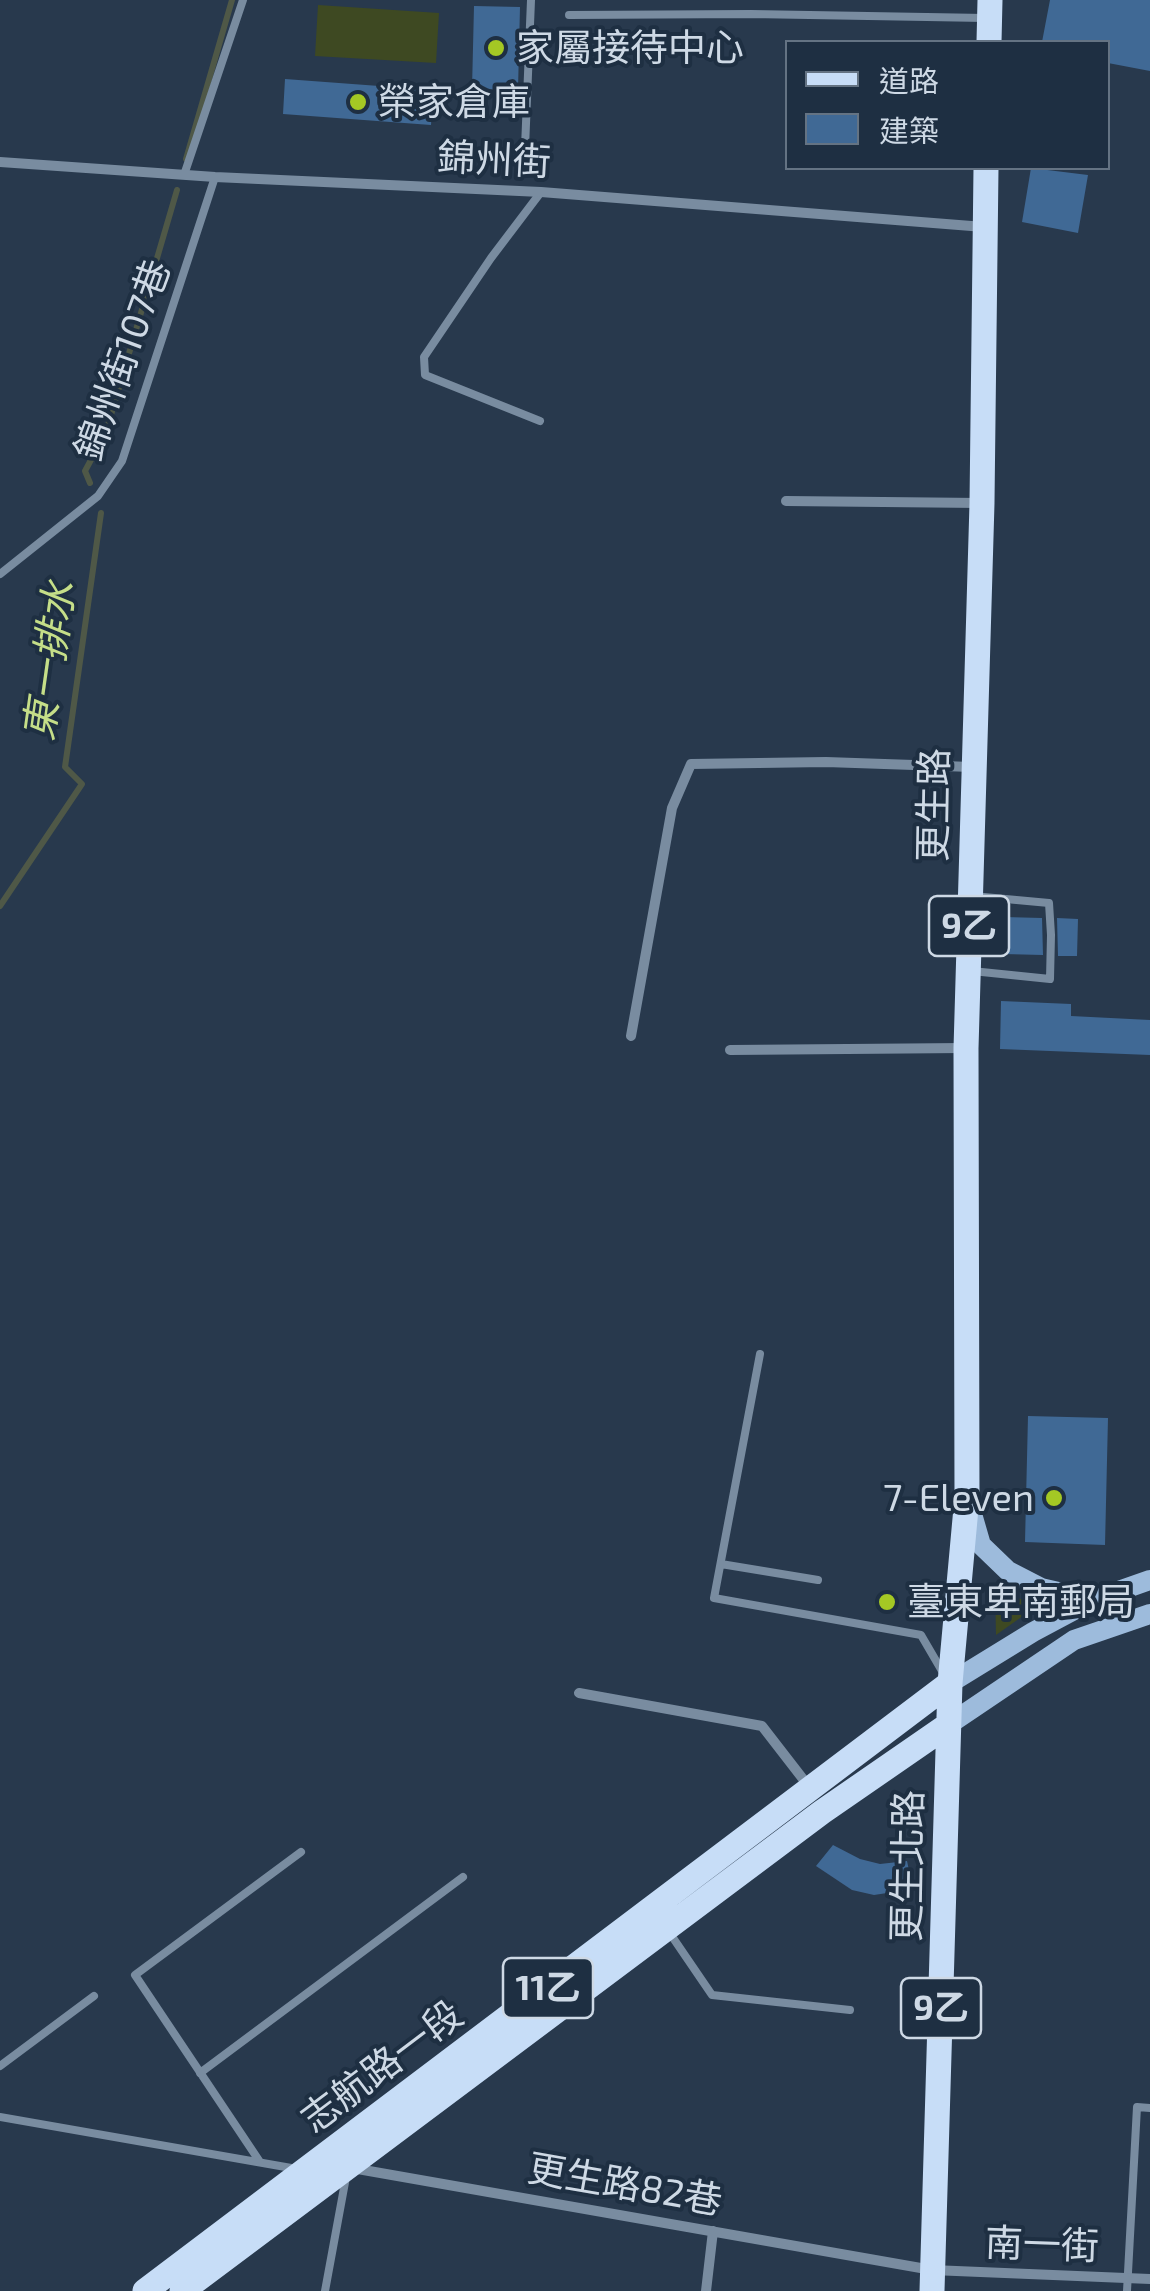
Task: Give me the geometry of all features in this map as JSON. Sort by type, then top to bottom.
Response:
[{"type":"main road","name":"更生路","points":[[950,1683],[967,1497],[966,1048],[982,503],[986,170]]},
{"type":"main road","name":"更生北路","points":[[932,2281],[950,1683]]},
{"type":"main road","name":"志航路一段","points":[[145,2291],[950,1683]]},
{"type":"main road","name":"志航路一段","points":[[182,2291],[822,1812],[948,1726]]},
{"type":"street","name":"錦州街","points":[[0,162],[215,177],[541,192],[985,227]]},
{"type":"street","points":[[786,501],[982,503]]},
{"type":"street","points":[[631,1036],[672,808],[691,764],[826,762],[972,767]]},
{"type":"street","points":[[730,1050],[966,1048]]},
{"type":"street","points":[[967,1497],[981,1545],[1008,1572],[1042,1588],[1093,1600]]},
{"type":"street","points":[[950,1683],[1093,1600],[1150,1580]]},
{"type":"street","points":[[948,1726],[1074,1640],[1150,1614]]},
{"type":"street","points":[[579,1693],[762,1726],[810,1789]]},
{"type":"street","name":"更生路82巷","points":[[306,2170],[348,2167],[714,2232],[932,2281]]},
{"type":"street","points":[[706,2291],[714,2232]]},
{"type":"street","name":"南一街","points":[[932,2281],[1127,2285],[1150,2279]]},
{"type":"lane","points":[[184,175],[242,0]]},
{"type":"lane","points":[[525,148],[531,0]]},
{"type":"lane","points":[[569,15],[751,14],[990,20]]},
{"type":"lane","name":"錦州街107巷","points":[[0,574],[98,496],[122,461],[215,177]]},
{"type":"lane","points":[[540,421],[425,375],[424,358],[541,192]]},
{"type":"lane","points":[[968,971],[1050,979],[1049,903],[969,896]]},
{"type":"lane","points":[[760,1354],[714,1598],[920,1635],[950,1683]]},
{"type":"lane","points":[[721,1564],[818,1580]]},
{"type":"lane","points":[[260,2162],[135,1975],[301,1852]]},
{"type":"lane","points":[[200,2073],[463,1877]]},
{"type":"lane","points":[[667,1928],[712,1995],[850,2010]]},
{"type":"lane","points":[[0,2066],[94,1996]]},
{"type":"lane","points":[[1127,2285],[1137,2108],[1150,2108]]},
{"type":"lane","points":[[0,2117],[306,2170]]},
{"type":"lane","points":[[325,2291],[348,2167]]},
{"type":"green space","points":[[318,5],[439,13],[436,63],[315,56]]},
{"type":"green space","points":[[995,1588],[1037,1606],[996,1635]]},
{"type":"building","points":[[1050,0],[1150,0],[1150,71],[1110,63],[1110,40],[1042,40]]},
{"type":"building","name":"家屬接待中心","points":[[474,6],[520,7],[518,90],[472,89]]},
{"type":"building","name":"榮家倉庫","points":[[285,79],[433,90],[431,125],[283,114]]},
{"type":"building","points":[[1031,170],[1088,175],[1078,233],[1022,222]]},
{"type":"building","points":[[1004,917],[1042,918],[1043,955],[1003,954]]},
{"type":"building","points":[[1057,918],[1078,919],[1077,956],[1058,956]]},
{"type":"building","points":[[1001,1001],[1071,1004],[1071,1016],[1150,1020],[1150,1055],[1000,1049]]},
{"type":"building","points":[[1028,1416],[1108,1418],[1105,1545],[1025,1542]]},
{"type":"building","points":[[833,1845],[880,1864],[907,1861],[913,1889],[874,1895],[852,1890],[816,1866]]},
{"type":"waterway","name":"東一排水","points":[[186,159],[232,0]]},
{"type":"waterway","name":"東一排水","points":[[90,483],[85,471],[106,432],[177,190]]},
{"type":"waterway","name":"東一排水","points":[[0,906],[82,784],[65,767],[101,513]]},
{"type":"place","name":"家屬接待中心","points":[[496,48]]},
{"type":"place","name":"榮家倉庫","points":[[358,102]]},
{"type":"place","name":"7-Eleven","points":[[1054,1498]]},
{"type":"place","name":"臺東卑南郵局","points":[[887,1602]]}]
